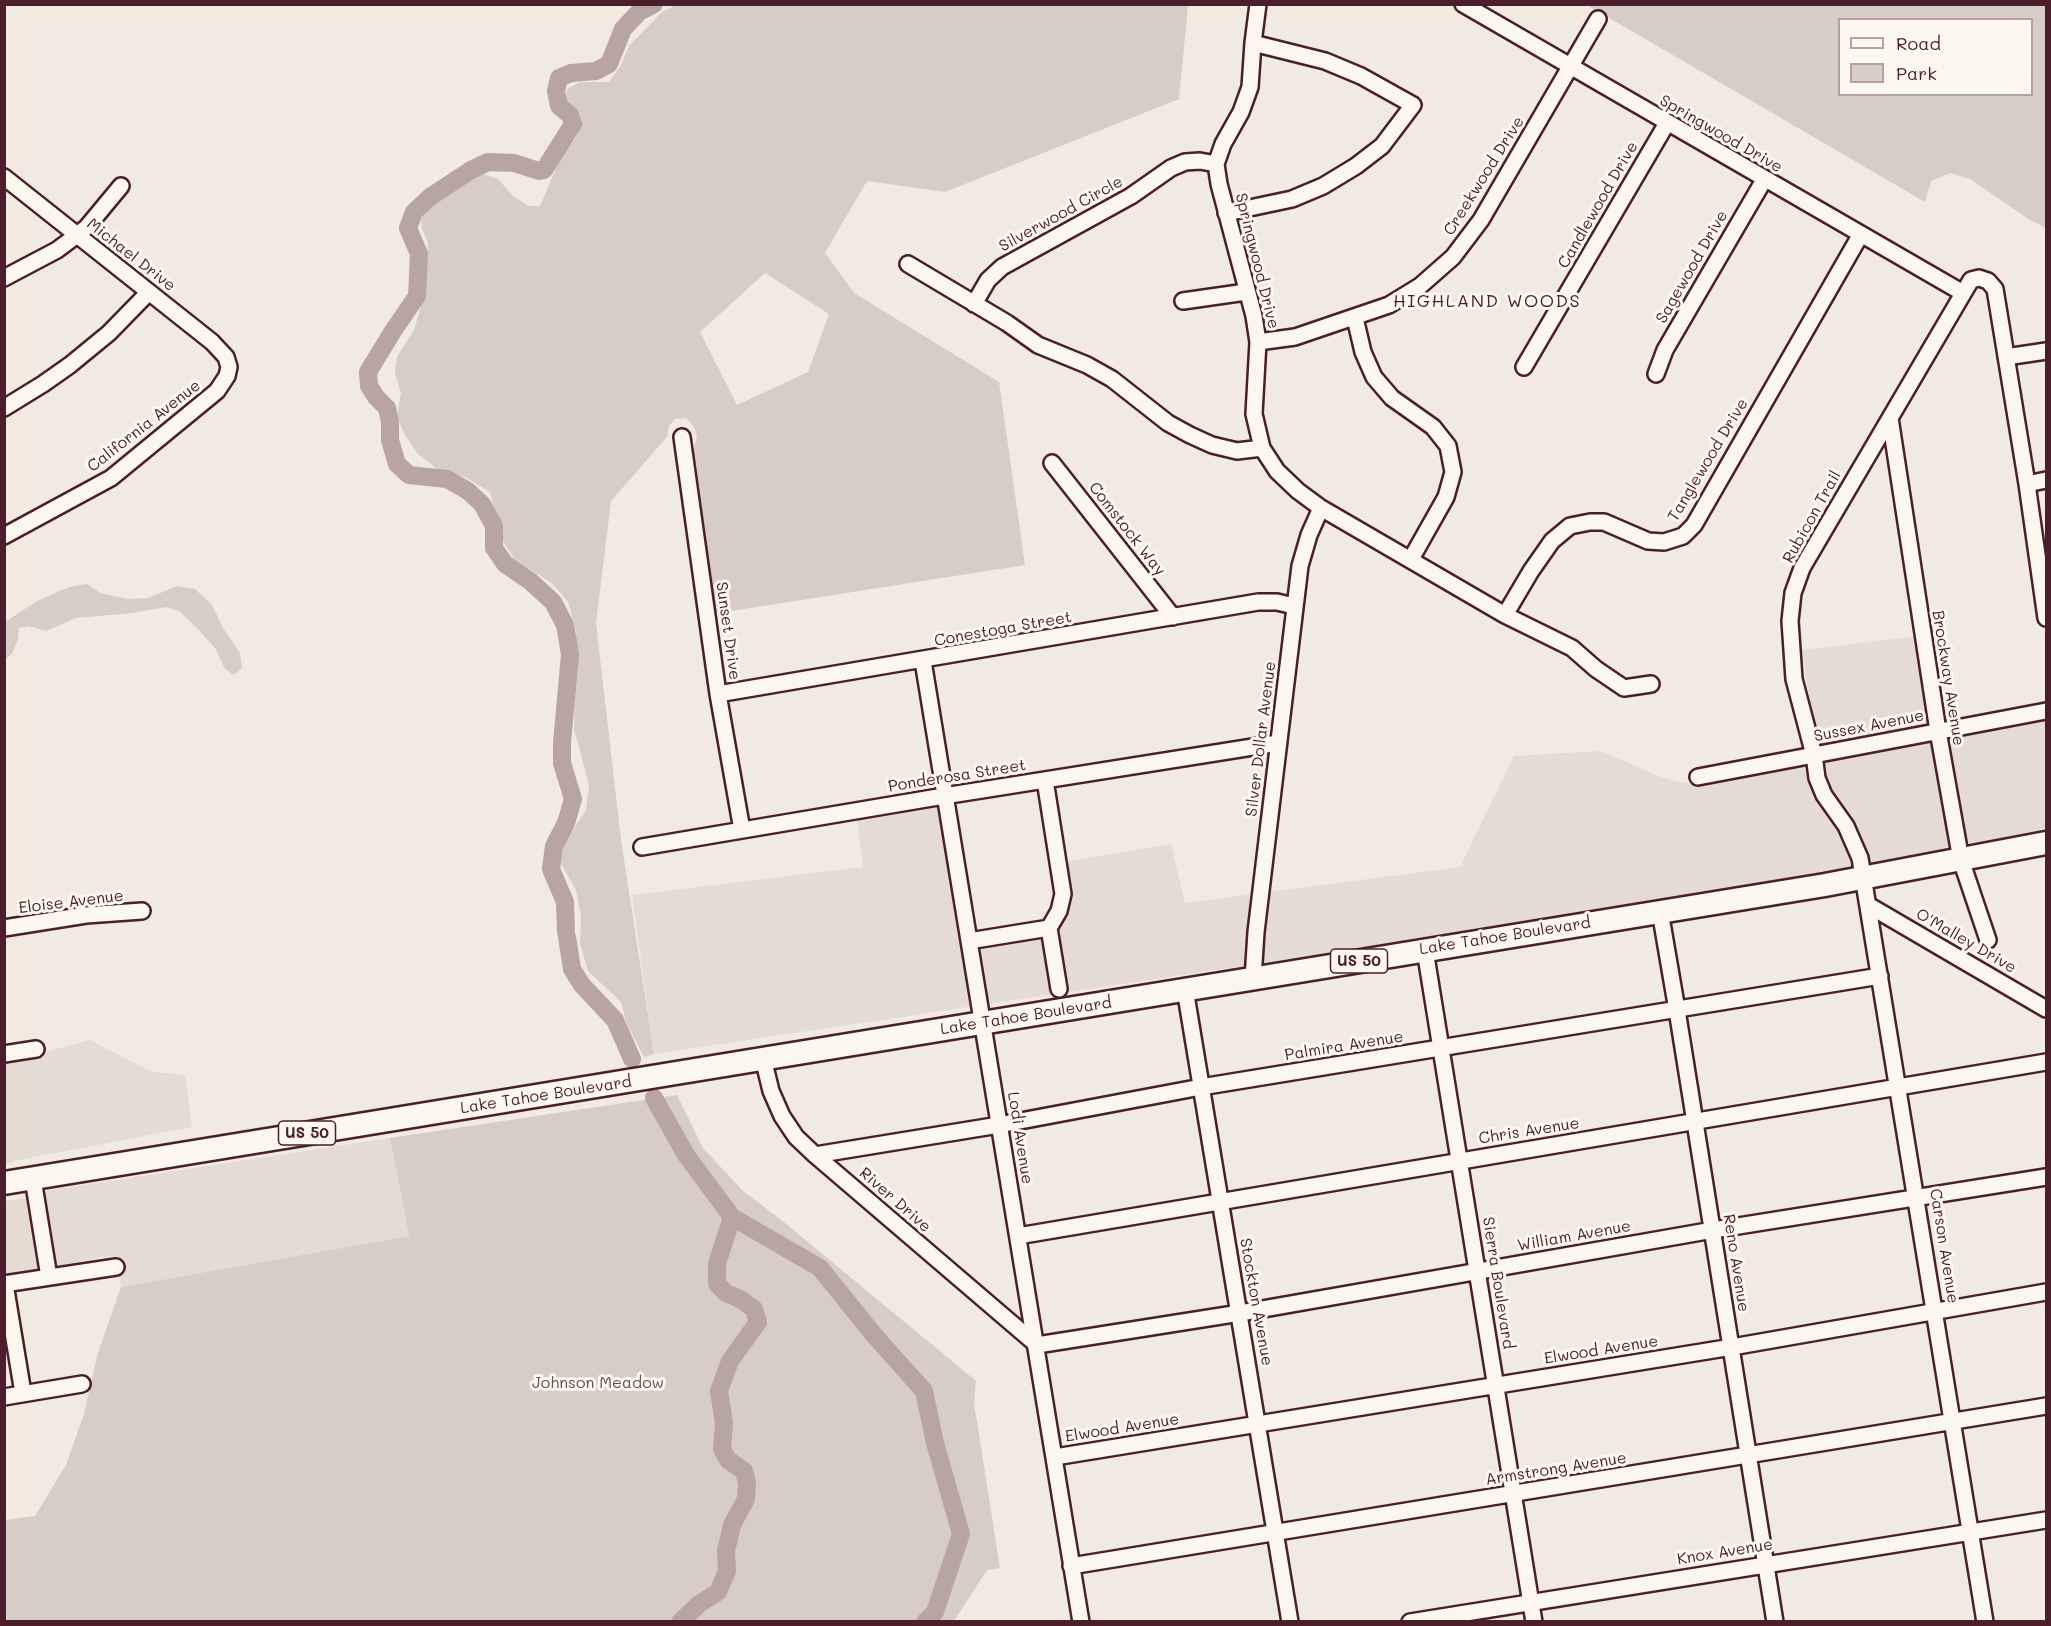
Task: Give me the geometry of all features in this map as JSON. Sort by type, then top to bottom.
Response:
[{"type":"highway","name":"Lake Tahoe Boulevard","points":[[4,1183],[1863,878],[2046,843]]},
{"type":"street","points":[[1216,164],[1223,144],[1241,112],[1250,87],[1252,43],[1258,4]]},
{"type":"street","name":"Springwood Drive","points":[[1462,4],[1963,293]]},
{"type":"street","name":"Creekwood Drive","points":[[1258,342],[1295,337],[1389,305],[1420,286],[1453,257],[1481,220],[1598,19]]},
{"type":"street","points":[[1226,213],[1292,199],[1323,186],[1356,166],[1382,146],[1413,105],[1361,76],[1325,61],[1252,43]]},
{"type":"street","name":"Candlewood Drive","points":[[1524,367],[1667,123]]},
{"type":"street","name":"Silverwood Circle","points":[[974,304],[988,280],[1002,267],[1131,196],[1171,168],[1185,162],[1200,161],[1216,164]]},
{"type":"street","name":"Springwood Drive","points":[[1216,164],[1226,213],[1254,316],[1258,342],[1254,414],[1262,448],[1277,471],[1321,508],[1505,615],[1572,648],[1596,669],[1624,687],[1651,684]]},
{"type":"street","name":"Michael Drive","points":[[4,177],[212,342],[226,357],[229,367]]},
{"type":"street","name":"Sagewood Drive","points":[[1656,374],[1665,350],[1764,180]]},
{"type":"street","points":[[4,278],[57,250],[77,235],[87,227],[121,186]]},
{"type":"street","name":"Tanglewood Drive","points":[[1505,615],[1552,541],[1570,526],[1604,522],[1648,541],[1664,542],[1683,536],[1694,525],[1861,234]]},
{"type":"street","points":[[908,264],[1038,345],[1087,365],[1112,379],[1168,423],[1190,435],[1212,445],[1237,451],[1262,448]]},
{"type":"street","name":"Rubicon Trail","points":[[1863,878],[1860,858],[1854,841],[1824,795],[1817,778],[1814,755],[1794,679],[1790,621],[1793,593],[1802,568],[1971,280],[1979,278],[1988,281],[1995,289],[2006,357]]},
{"type":"street","points":[[4,408],[70,365],[109,333],[149,292]]},
{"type":"street","points":[[1183,301],[1246,292]]},
{"type":"street","points":[[1354,318],[1363,352],[1374,377],[1392,398],[1433,427],[1448,446],[1453,472],[1446,497],[1410,559]]},
{"type":"street","points":[[2046,351],[2006,357],[2046,618]]},
{"type":"street","name":"California Avenue","points":[[4,536],[111,478],[217,391],[224,382],[229,367]]},
{"type":"street","name":"Brockway Avenue","points":[[1890,418],[1938,731],[1961,860],[1988,940]]},
{"type":"street","name":"Sunset Drive","points":[[682,437],[718,694],[742,831]]},
{"type":"street","name":"Comstock Way","points":[[1052,463],[1173,617]]},
{"type":"street","points":[[2027,484],[2046,480]]},
{"type":"street","name":"Silver Dollar Avenue","points":[[1253,978],[1256,932],[1294,606],[1300,566],[1321,508]]},
{"type":"street","name":"Conestoga Street","points":[[718,694],[923,661],[1258,602],[1277,602],[1294,606]]},
{"type":"street","name":"Lodi Avenue","points":[[923,661],[1037,1345],[1078,1620]]},
{"type":"street","name":"Sussex Avenue","points":[[1698,777],[2046,711]]},
{"type":"street","name":"Ponderosa Street","points":[[642,847],[1278,743]]},
{"type":"street","points":[[1045,780],[1063,894],[1059,911],[1049,928],[1059,989]]},
{"type":"street","name":"Carson Avenue","points":[[1863,878],[1936,1310],[1985,1622]]},
{"type":"street","name":"O'Malley Drive","points":[[1868,905],[2046,1009]]},
{"type":"street","name":"Eloise Avenue","points":[[4,928],[86,915],[142,911]]},
{"type":"street","name":"Reno Avenue","points":[[1660,911],[1775,1622]]},
{"type":"street","points":[[969,941],[1049,928]]},
{"type":"street","name":"Sierra Boulevard","points":[[1425,950],[1534,1622]]},
{"type":"street","name":"Palmira Avenue","points":[[815,1155],[999,1125],[1201,1088],[1880,976]]},
{"type":"street","name":"Stockton Avenue","points":[[1185,989],[1290,1622]]},
{"type":"street","points":[[4,1054],[36,1049]]},
{"type":"street","name":"River Drive","points":[[763,1058],[771,1091],[782,1116],[796,1137],[1037,1345]]},
{"type":"street","name":"Chris Avenue","points":[[1018,1236],[2046,1062]]},
{"type":"street","name":"William Avenue","points":[[1037,1345],[1240,1313],[1713,1230],[2046,1177]]},
{"type":"street","points":[[33,1179],[49,1277]]},
{"type":"street","points":[[23,1393],[5,1284],[116,1267]]},
{"type":"street","name":"Elwood Avenue","points":[[1055,1457],[1732,1347],[2046,1292]]},
{"type":"street","points":[[4,1397],[82,1384]]},
{"type":"street","name":"Armstrong Avenue","points":[[1071,1566],[2046,1406]]},
{"type":"street","name":"Knox Avenue","points":[[1410,1622],[1765,1563],[2046,1520]]},
{"type":"shaded area","points":[[1920,636],[1935,729],[1817,751],[1802,650]]},
{"type":"shaded area","points":[[2046,716],[2046,828],[1962,850],[1289,959],[654,1054],[632,895],[863,867],[857,818],[942,799],[964,945],[1053,929],[1063,862],[1171,844],[1185,903],[1460,867],[1514,756],[1600,751],[1661,777],[1677,782],[1699,784]]},
{"type":"shaded area","points":[[90,1040],[152,1072],[185,1075],[192,1127],[13,1161],[5,1165],[5,1058],[45,1052]]},
{"type":"shaded area","points":[[390,1138],[409,1236],[121,1287],[114,1255],[56,1266],[44,1191]]},
{"type":"shaded area","points":[[28,1198],[39,1268],[5,1274],[5,1201]]},
{"type":"green space","points":[[676,5],[1188,5],[1179,99],[945,192],[867,181],[825,253],[854,293],[999,382],[1025,565],[712,614],[693,465],[693,451],[697,437],[694,427],[686,418],[675,419],[669,426],[667,437],[611,501],[596,623],[621,840],[654,1054],[644,1057],[627,1024],[621,1002],[588,971],[580,943],[581,916],[576,890],[560,862],[562,847],[586,810],[589,785],[574,729],[576,631],[568,602],[552,583],[515,560],[502,540],[490,492],[465,477],[436,468],[418,454],[405,435],[397,417],[401,393],[395,373],[397,357],[414,330],[424,296],[428,243],[421,220],[427,210],[480,173],[498,179],[513,196],[528,206],[540,206],[561,157],[576,138],[581,123],[574,109],[565,102],[567,89],[580,82],[609,82],[621,65],[629,46],[662,12]],"holes":[[[765,273],[829,314],[808,372],[737,405],[700,332]]]},
{"type":"green space","points":[[1587,5],[2046,5],[2046,228],[2027,218],[1970,179],[1950,173],[1931,181],[1925,202]]},
{"type":"green space","points":[[87,584],[100,593],[128,599],[148,598],[177,586],[195,589],[212,605],[223,628],[240,653],[242,668],[234,675],[225,669],[215,648],[197,628],[179,611],[166,607],[133,613],[76,618],[46,631],[29,626],[19,628],[18,639],[12,654],[5,659],[5,622],[37,601],[69,587]]},
{"type":"green space","name":"Johnson Meadow","points":[[677,1095],[703,1148],[743,1191],[976,1381],[974,1403],[1000,1568],[987,1570],[954,1621],[5,1621],[5,1520],[35,1516],[66,1465],[84,1414],[98,1353],[121,1287],[409,1236],[390,1138]]},
{"type":"waterway","points":[[566,932],[565,902],[551,869],[554,846],[566,823],[573,799],[562,763],[570,654],[565,625],[553,602],[530,581],[505,564],[494,548],[494,526],[482,504],[468,491],[447,479],[409,475],[397,464],[390,440],[387,408],[369,386],[368,372],[417,296],[419,254],[408,228],[414,212],[430,197],[471,170],[488,162],[514,163],[539,171],[544,170],[573,124],[570,115],[559,106],[556,91],[559,78],[571,73],[596,71],[609,64],[623,29],[639,12],[654,4]]},
{"type":"waterway","points":[[567,937],[572,969],[582,985],[615,1020],[632,1059]]},
{"type":"waterway","points":[[654,1098],[686,1155],[732,1217],[820,1268],[874,1335],[924,1391],[935,1443],[961,1534],[935,1612],[925,1622]]},
{"type":"waterway","points":[[680,1622],[699,1604],[718,1592],[727,1571],[726,1551],[732,1525],[746,1499],[747,1483],[744,1471],[728,1460],[722,1449],[724,1423],[719,1391],[730,1361],[758,1322],[754,1309],[726,1293],[717,1284],[717,1264],[732,1217]]},
{"type":"district","name":"HIGHLAND WOODS","points":[[1487,301]]}]
